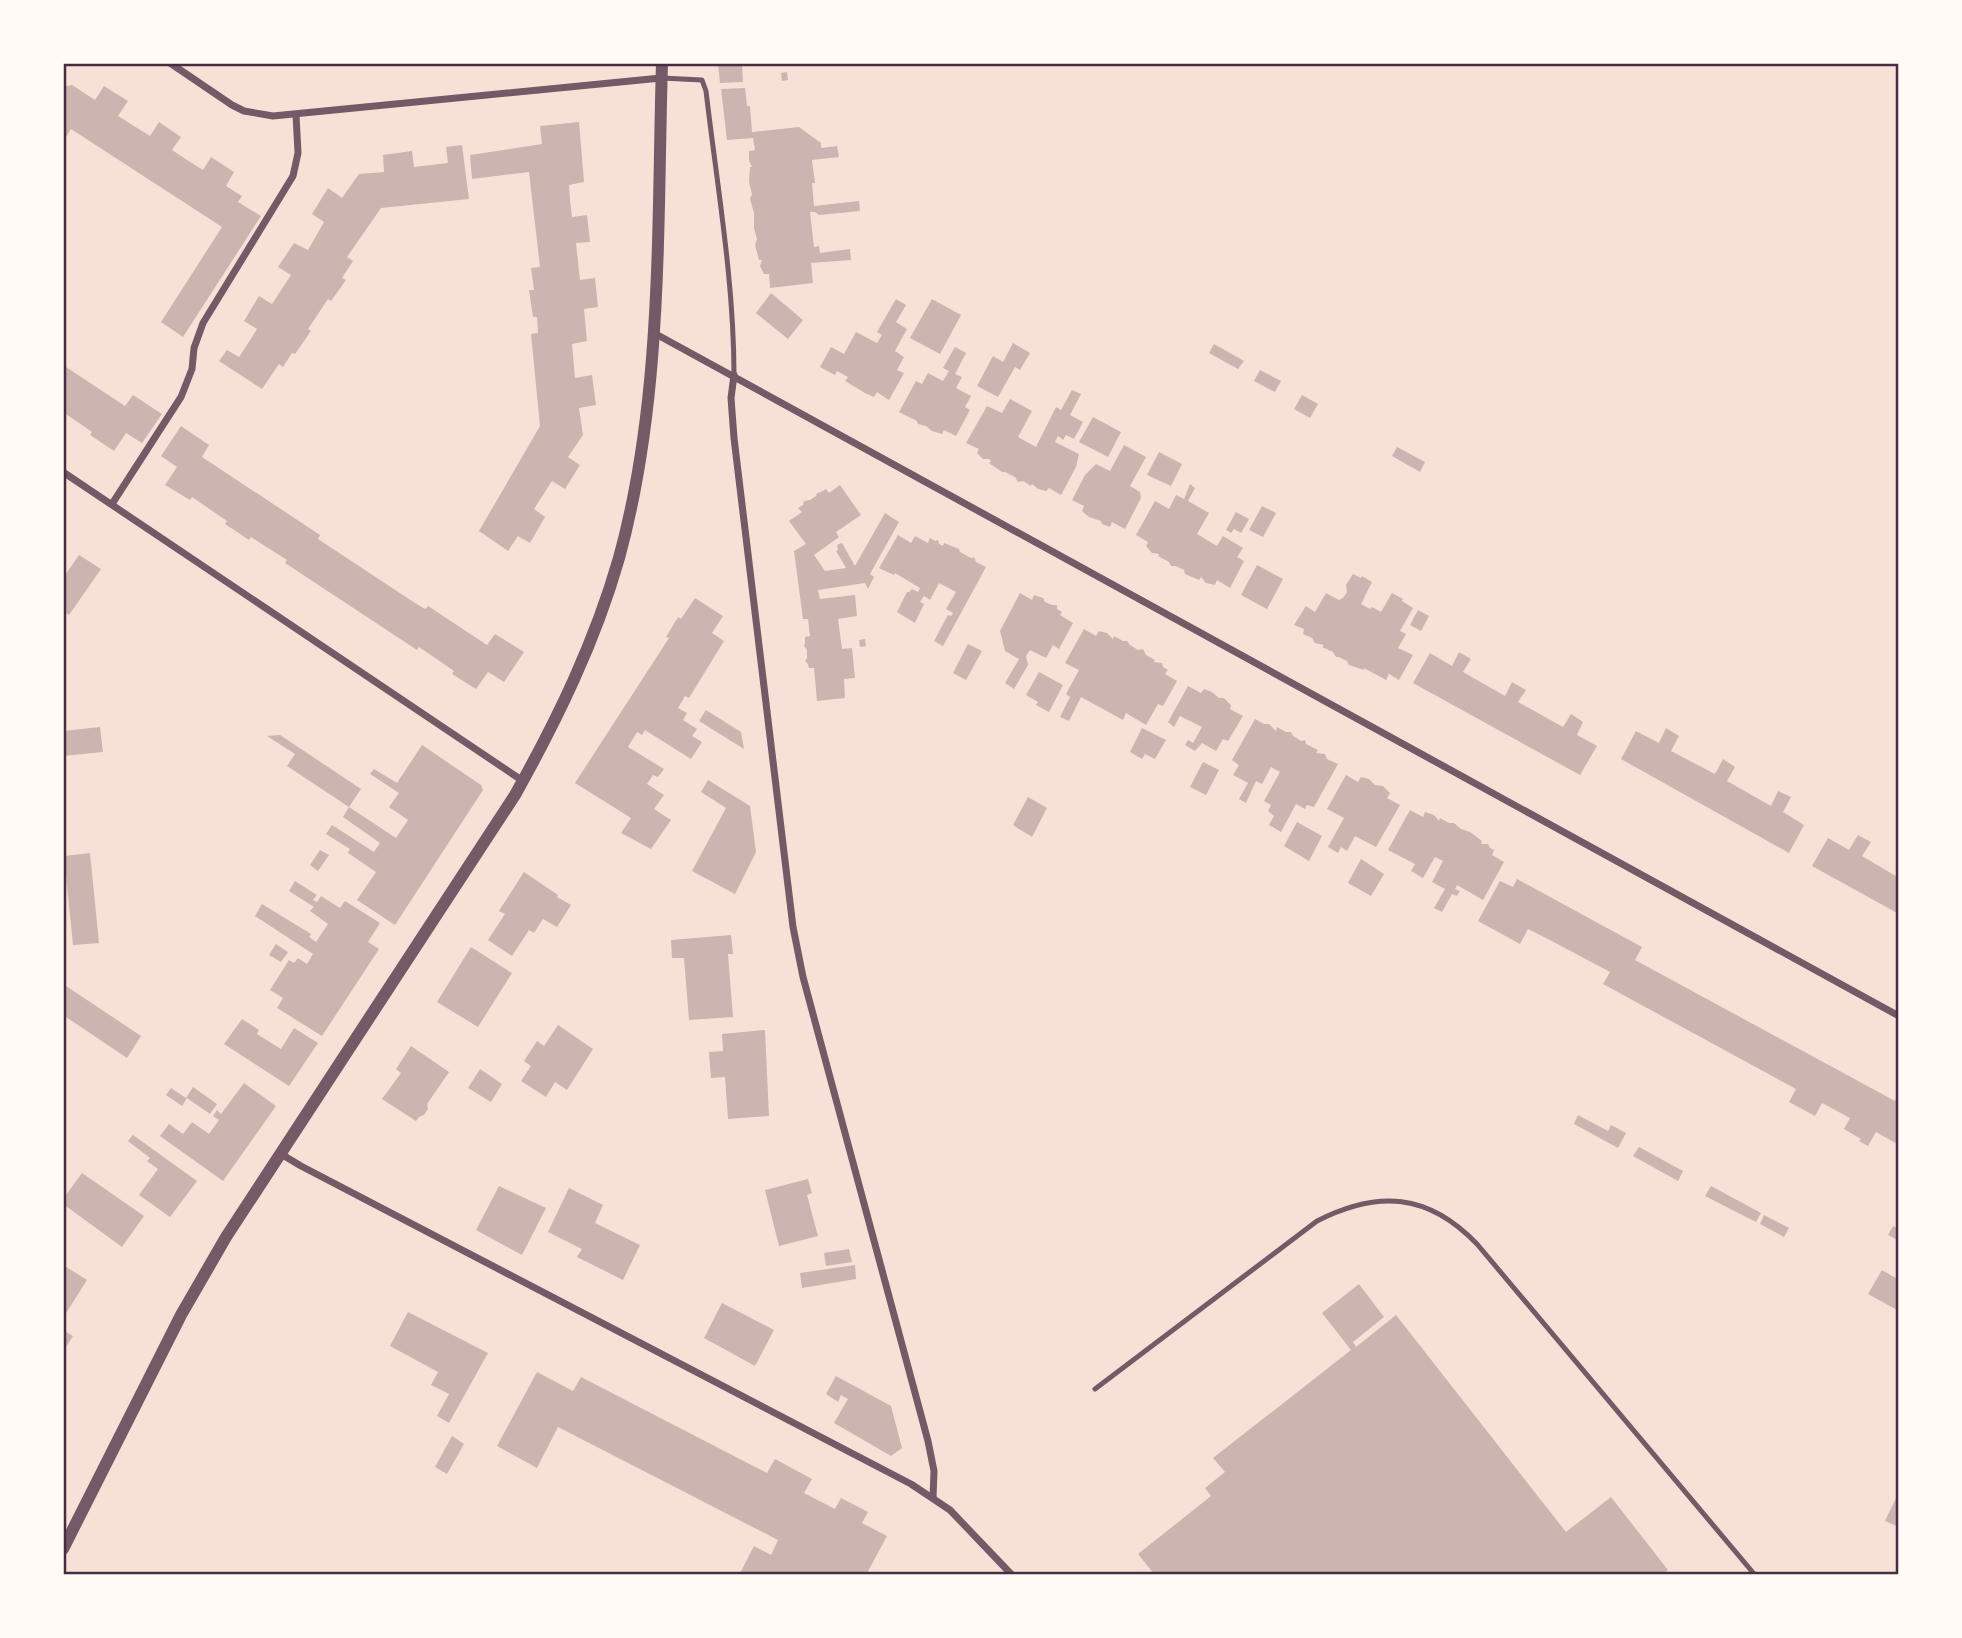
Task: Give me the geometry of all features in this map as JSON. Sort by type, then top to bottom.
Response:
[{"type":"street","points":[[170,63],[232,105],[244,111],[273,116],[661,78]]},
{"type":"street","points":[[63,1549],[195,1289],[226,1237],[523,780],[542,748],[589,645],[618,559],[644,434],[656,282],[662,63]]},
{"type":"street","points":[[111,504],[181,397],[192,369],[194,348],[203,323],[293,176],[298,153],[296,115]]},
{"type":"street","points":[[653,332],[1899,1016]]},
{"type":"street","points":[[734,375],[731,398],[734,438],[793,927],[803,976],[926,1433],[934,1471],[933,1498]]},
{"type":"street","points":[[63,472],[523,780]]},
{"type":"street","points":[[281,1153],[301,1166],[933,1498],[964,1523],[1012,1575]]},
{"type":"lane","points":[[661,78],[702,80],[706,91],[730,293],[734,375]]},
{"type":"lane","points":[[1096,1389],[1317,1221],[1346,1207],[1377,1200],[1424,1207],[1455,1223],[1477,1244],[1755,1575]]},
{"type":"building","points":[[718,63],[748,63],[742,65],[743,82],[720,83]]},
{"type":"building","points":[[787,72],[788,80],[782,81],[781,73]]},
{"type":"building","points":[[72,85],[95,100],[104,86],[128,101],[118,116],[150,136],[159,122],[181,137],[172,150],[187,160],[203,170],[211,157],[234,172],[226,186],[242,196],[238,202],[261,216],[183,337],[161,322],[222,227],[71,129],[63,142],[63,87]]},
{"type":"building","points":[[745,88],[747,106],[750,106],[752,132],[799,127],[821,143],[821,148],[837,146],[839,157],[812,160],[814,206],[859,201],[860,211],[819,215],[810,212],[814,247],[819,246],[820,253],[850,249],[851,260],[811,263],[813,283],[770,288],[769,274],[764,274],[760,266],[762,260],[759,260],[755,245],[757,239],[749,182],[752,167],[749,151],[755,150],[753,138],[727,140],[721,89]]},
{"type":"building","points":[[579,122],[584,182],[569,185],[570,200],[572,217],[587,215],[590,242],[576,243],[580,280],[595,278],[598,307],[584,309],[587,341],[572,344],[575,378],[592,375],[596,405],[579,408],[583,435],[568,457],[580,465],[565,489],[552,481],[534,509],[545,517],[530,543],[518,536],[508,551],[479,531],[540,426],[531,334],[538,333],[537,317],[533,317],[529,290],[534,290],[531,268],[540,267],[529,172],[472,179],[470,155],[542,144],[540,126]]},
{"type":"building","points":[[462,145],[469,199],[381,208],[347,257],[353,261],[342,278],[346,280],[331,301],[328,299],[295,354],[292,353],[283,367],[279,364],[262,389],[219,361],[227,350],[239,357],[247,345],[257,329],[244,321],[259,296],[272,304],[291,275],[278,267],[294,243],[308,250],[324,222],[312,214],[328,188],[342,198],[359,174],[384,172],[383,155],[412,151],[414,167],[448,163],[446,147]]},
{"type":"building","points":[[771,293],[803,320],[788,339],[756,313]]},
{"type":"building","points":[[896,299],[906,305],[896,322],[907,329],[895,351],[904,357],[897,370],[904,373],[889,400],[877,392],[874,397],[865,393],[845,381],[848,377],[837,371],[835,375],[820,367],[831,347],[844,354],[856,332],[877,343],[882,335],[877,332]]},
{"type":"building","points":[[932,299],[961,315],[940,354],[910,338]]},
{"type":"building","points":[[1013,343],[1030,353],[1020,370],[1015,367],[998,397],[977,386],[993,356],[1003,362]]},
{"type":"building","points":[[1214,344],[1244,361],[1238,369],[1209,353]]},
{"type":"building","points":[[955,347],[966,353],[955,374],[962,377],[956,388],[971,396],[965,407],[970,410],[956,436],[944,430],[942,434],[932,431],[899,412],[916,381],[922,384],[928,373],[943,381],[949,371],[943,368]]},
{"type":"building","points":[[63,365],[125,406],[133,395],[162,414],[142,443],[126,433],[114,451],[63,412]]},
{"type":"building","points":[[1260,370],[1281,381],[1275,392],[1254,381]]},
{"type":"building","points":[[1072,390],[1081,394],[1070,415],[1083,422],[1074,439],[1066,435],[1063,440],[1058,436],[1055,442],[1079,454],[1076,467],[1061,495],[1049,488],[1046,491],[1023,481],[1018,482],[1015,477],[989,463],[989,459],[983,459],[977,453],[979,449],[966,443],[987,406],[1002,413],[1010,399],[1032,411],[1018,437],[1036,447],[1056,407],[1061,410]]},
{"type":"building","points":[[1302,395],[1318,404],[1310,418],[1294,409]]},
{"type":"building","points":[[1093,417],[1121,432],[1108,457],[1079,442]]},
{"type":"building","points":[[181,426],[209,445],[202,457],[320,535],[318,539],[415,603],[425,609],[428,606],[487,645],[495,634],[524,652],[504,682],[488,672],[476,689],[452,674],[454,671],[419,647],[417,650],[285,563],[287,560],[225,524],[227,521],[192,497],[190,500],[165,485],[177,467],[161,456]]},
{"type":"building","points":[[1124,445],[1146,457],[1130,486],[1140,492],[1141,498],[1125,529],[1112,522],[1110,527],[1089,517],[1082,511],[1084,506],[1072,500],[1085,475],[1096,464],[1110,471]]},
{"type":"building","points":[[1397,447],[1425,462],[1420,472],[1392,456]]},
{"type":"building","points":[[1159,452],[1182,464],[1171,486],[1147,475]]},
{"type":"building","points":[[1190,484],[1195,488],[1188,501],[1209,513],[1197,534],[1217,546],[1223,536],[1243,548],[1237,557],[1244,561],[1230,588],[1217,580],[1215,585],[1206,583],[1201,577],[1199,580],[1185,574],[1184,570],[1171,566],[1158,556],[1159,554],[1152,553],[1146,546],[1148,542],[1136,535],[1155,501],[1169,509],[1176,495],[1184,499]]},
{"type":"building","points":[[840,485],[861,515],[836,532],[839,537],[814,555],[825,571],[846,568],[836,551],[837,545],[842,543],[855,566],[885,513],[899,522],[870,574],[874,577],[868,589],[865,583],[818,590],[820,599],[855,595],[857,616],[838,619],[842,649],[852,648],[855,678],[844,679],[845,698],[817,701],[814,668],[809,668],[805,661],[805,637],[810,636],[808,619],[803,619],[794,551],[806,544],[789,521],[802,512],[798,508],[804,501],[826,489],[829,493]]},
{"type":"building","points":[[1262,506],[1276,513],[1263,537],[1249,530]]},
{"type":"building","points":[[1236,512],[1249,519],[1241,533],[1234,529],[1231,533],[1226,530]]},
{"type":"building","points":[[898,535],[911,543],[915,536],[928,543],[930,538],[938,540],[939,544],[943,546],[944,543],[959,549],[986,567],[943,646],[934,641],[948,615],[953,613],[946,609],[956,592],[939,583],[930,600],[924,596],[920,602],[924,604],[915,623],[897,612],[907,592],[912,589],[918,592],[920,588],[895,573],[894,575],[879,568]]},
{"type":"building","points":[[79,555],[101,569],[69,615],[63,611],[63,578]]},
{"type":"building","points":[[1257,565],[1283,579],[1267,609],[1241,595]]},
{"type":"building","points":[[1353,574],[1372,582],[1361,604],[1381,612],[1392,593],[1413,608],[1400,631],[1406,634],[1398,648],[1413,655],[1399,680],[1389,674],[1386,680],[1364,668],[1349,665],[1347,661],[1322,647],[1324,645],[1315,643],[1312,638],[1303,634],[1304,629],[1294,625],[1306,606],[1315,612],[1326,593],[1339,600],[1343,598],[1347,592],[1346,585]]},
{"type":"building","points":[[1020,593],[1032,600],[1034,595],[1057,605],[1057,609],[1062,612],[1060,615],[1073,623],[1059,649],[1053,645],[1046,658],[1030,650],[1026,656],[1028,665],[1014,689],[1005,683],[1019,659],[1005,651],[1000,631]]},
{"type":"building","points":[[695,598],[723,616],[712,633],[724,641],[689,698],[685,696],[678,708],[687,713],[683,720],[697,729],[692,736],[702,742],[691,759],[645,730],[642,735],[637,732],[628,747],[664,769],[658,777],[653,775],[647,784],[664,795],[654,809],[671,820],[651,849],[621,833],[631,818],[575,783],[669,638],[666,637],[678,617],[681,619]]},
{"type":"building","points":[[1418,610],[1429,616],[1421,631],[1410,625]]},
{"type":"building","points":[[1084,629],[1096,636],[1099,631],[1107,633],[1113,639],[1114,636],[1127,641],[1138,650],[1143,649],[1154,662],[1162,663],[1168,670],[1165,674],[1177,681],[1163,706],[1158,704],[1146,725],[1126,713],[1123,720],[1081,697],[1069,721],[1060,717],[1070,697],[1066,694],[1079,670],[1065,663]]},
{"type":"building","points":[[865,639],[866,646],[860,647],[859,640]]},
{"type":"building","points":[[968,644],[982,651],[966,680],[953,673]]},
{"type":"building","points":[[1459,652],[1471,659],[1463,672],[1505,696],[1512,682],[1526,690],[1518,702],[1563,727],[1571,714],[1583,722],[1577,735],[1597,746],[1580,775],[1413,683],[1430,653],[1452,666]]},
{"type":"building","points":[[1039,672],[1063,685],[1049,712],[1026,695]]},
{"type":"building","points":[[1188,686],[1201,693],[1204,689],[1224,698],[1231,705],[1230,709],[1243,716],[1228,741],[1223,739],[1216,751],[1202,743],[1195,751],[1185,745],[1188,740],[1193,743],[1202,727],[1180,716],[1174,727],[1168,722]]},
{"type":"building","points":[[706,710],[741,732],[744,749],[699,721]]},
{"type":"building","points":[[1255,719],[1269,724],[1276,731],[1277,727],[1291,732],[1293,736],[1301,741],[1305,740],[1306,744],[1318,750],[1316,753],[1325,754],[1327,759],[1338,764],[1314,807],[1307,805],[1305,809],[1296,804],[1281,832],[1269,825],[1274,816],[1268,811],[1271,805],[1264,801],[1280,772],[1271,767],[1262,784],[1256,781],[1246,803],[1239,799],[1248,783],[1233,775],[1239,765],[1232,760]]},
{"type":"building","points":[[100,727],[103,752],[63,756],[63,731]]},
{"type":"building","points":[[1142,728],[1166,740],[1155,759],[1145,754],[1142,759],[1130,752]]},
{"type":"building","points":[[1666,728],[1679,736],[1671,751],[1715,774],[1723,759],[1735,767],[1727,781],[1771,806],[1778,791],[1791,797],[1783,812],[1804,825],[1789,853],[1621,759],[1636,731],[1659,743]]},
{"type":"building","points":[[280,735],[361,789],[349,807],[287,766],[295,754],[267,736]]},
{"type":"building","points":[[422,745],[481,785],[483,790],[395,925],[357,900],[376,872],[348,853],[350,849],[326,834],[332,825],[374,852],[380,843],[343,817],[349,807],[396,838],[408,820],[389,807],[399,793],[370,774],[374,769],[397,783]]},
{"type":"building","points":[[1203,762],[1219,770],[1206,795],[1190,787]]},
{"type":"building","points":[[1346,775],[1358,782],[1361,777],[1369,779],[1375,785],[1383,786],[1390,793],[1387,798],[1400,805],[1376,847],[1355,836],[1347,851],[1341,847],[1338,853],[1328,847],[1344,818],[1327,809]]},
{"type":"building","points":[[708,780],[750,806],[756,852],[735,894],[692,871],[726,808],[701,792]]},
{"type":"building","points":[[1028,797],[1047,808],[1032,837],[1013,825]]},
{"type":"building","points":[[1410,810],[1423,817],[1425,812],[1434,815],[1439,821],[1440,818],[1454,823],[1482,841],[1482,844],[1488,844],[1494,850],[1492,855],[1504,862],[1483,900],[1457,885],[1455,889],[1460,891],[1457,896],[1452,894],[1442,912],[1434,908],[1445,889],[1432,882],[1443,861],[1435,857],[1423,878],[1411,871],[1415,864],[1388,850]]},
{"type":"building","points":[[1297,822],[1322,836],[1309,861],[1284,846]]},
{"type":"building","points":[[1858,835],[1871,842],[1862,856],[1899,878],[1899,914],[1812,866],[1828,838],[1849,850]]},
{"type":"building","points":[[320,850],[329,855],[318,871],[310,865]]},
{"type":"building","points":[[90,853],[99,943],[73,945],[64,856]]},
{"type":"building","points":[[1361,859],[1384,874],[1371,896],[1348,883]]},
{"type":"building","points":[[524,872],[571,905],[557,927],[543,919],[534,933],[529,930],[512,956],[488,940],[505,914],[499,911]]},
{"type":"building","points":[[1517,879],[1642,947],[1635,960],[1895,1101],[1899,1093],[1899,1145],[1876,1132],[1868,1146],[1844,1129],[1850,1118],[1822,1103],[1815,1116],[1789,1102],[1796,1089],[1603,984],[1610,972],[1548,939],[1528,929],[1520,944],[1478,921],[1500,881],[1513,887]]},
{"type":"building","points":[[295,881],[317,895],[313,900],[317,902],[321,896],[340,908],[345,901],[380,923],[368,942],[379,949],[322,1036],[277,1008],[283,998],[270,990],[289,960],[294,963],[298,958],[307,964],[313,954],[255,916],[262,904],[311,934],[309,937],[316,942],[328,924],[310,911],[314,907],[289,891]]},
{"type":"building","points":[[731,935],[733,954],[728,954],[733,1017],[689,1020],[684,958],[672,958],[671,940]]},
{"type":"building","points":[[276,944],[288,952],[281,962],[269,955]]},
{"type":"building","points":[[471,947],[512,973],[478,1027],[437,1002]]},
{"type":"building","points":[[63,984],[141,1036],[127,1058],[63,1015]]},
{"type":"building","points":[[242,1019],[259,1030],[257,1034],[281,1049],[294,1028],[318,1043],[289,1086],[224,1044]]},
{"type":"building","points":[[558,1025],[593,1049],[567,1090],[555,1082],[546,1097],[521,1081],[531,1066],[524,1061],[537,1041],[544,1046]]},
{"type":"building","points":[[765,1030],[769,1116],[728,1119],[725,1077],[711,1078],[709,1052],[723,1051],[722,1034]]},
{"type":"building","points":[[411,1046],[449,1072],[427,1104],[428,1109],[424,1115],[416,1121],[382,1099],[401,1073],[396,1069]]},
{"type":"building","points":[[480,1069],[502,1084],[491,1102],[468,1088]]},
{"type":"building","points":[[244,1083],[276,1106],[223,1181],[160,1136],[169,1124],[183,1134],[192,1122],[209,1134],[219,1120],[213,1116],[217,1110],[221,1114]]},
{"type":"building","points":[[193,1087],[217,1104],[210,1114],[187,1098],[182,1106],[166,1095],[171,1088],[186,1098]]},
{"type":"building","points":[[1578,1115],[1608,1131],[1611,1125],[1626,1133],[1618,1148],[1574,1124]]},
{"type":"building","points":[[133,1135],[197,1181],[170,1217],[139,1195],[158,1169],[147,1161],[150,1158],[128,1141]]},
{"type":"building","points":[[1639,1147],[1683,1171],[1678,1181],[1633,1156]]},
{"type":"building","points":[[82,1173],[144,1216],[122,1247],[63,1204],[63,1199]]},
{"type":"building","points":[[808,1179],[812,1193],[807,1195],[818,1236],[779,1246],[765,1190]]},
{"type":"building","points":[[499,1186],[546,1208],[522,1255],[476,1230]]},
{"type":"building","points":[[1711,1186],[1761,1213],[1756,1222],[1705,1196]]},
{"type":"building","points":[[569,1188],[603,1205],[595,1223],[640,1245],[623,1280],[577,1257],[582,1249],[548,1232]]},
{"type":"building","points":[[1764,1215],[1789,1228],[1784,1237],[1760,1224]]},
{"type":"building","points":[[1893,1226],[1899,1229],[1899,1241],[1888,1235]]},
{"type":"building","points":[[849,1249],[852,1262],[826,1266],[824,1253]]},
{"type":"building","points":[[63,1265],[87,1280],[63,1318]]},
{"type":"building","points":[[855,1265],[856,1279],[802,1288],[800,1273]]},
{"type":"building","points":[[1882,1270],[1899,1280],[1899,1311],[1868,1294]]},
{"type":"building","points":[[1359,1284],[1384,1317],[1353,1342],[1356,1347],[1396,1315],[1566,1532],[1611,1497],[1668,1570],[1661,1575],[1155,1575],[1138,1554],[1211,1496],[1205,1488],[1225,1472],[1213,1458],[1351,1350],[1322,1313]]},
{"type":"building","points":[[722,1303],[774,1330],[755,1366],[704,1338]]},
{"type":"building","points":[[408,1312],[488,1353],[449,1423],[437,1416],[449,1394],[431,1385],[438,1372],[390,1346]]},
{"type":"building","points":[[63,1330],[73,1336],[63,1352]]},
{"type":"building","points":[[537,1372],[573,1391],[581,1377],[767,1473],[775,1459],[812,1479],[804,1493],[835,1509],[841,1498],[868,1512],[862,1523],[887,1536],[866,1575],[739,1575],[754,1546],[771,1555],[778,1540],[558,1427],[537,1468],[497,1446]]},
{"type":"building","points":[[836,1376],[891,1406],[902,1448],[891,1456],[834,1423],[848,1399],[841,1395],[838,1402],[826,1394]]},
{"type":"building","points":[[452,1436],[464,1444],[447,1474],[435,1467]]},
{"type":"building","points":[[1899,1492],[1899,1527],[1885,1521]]}]
